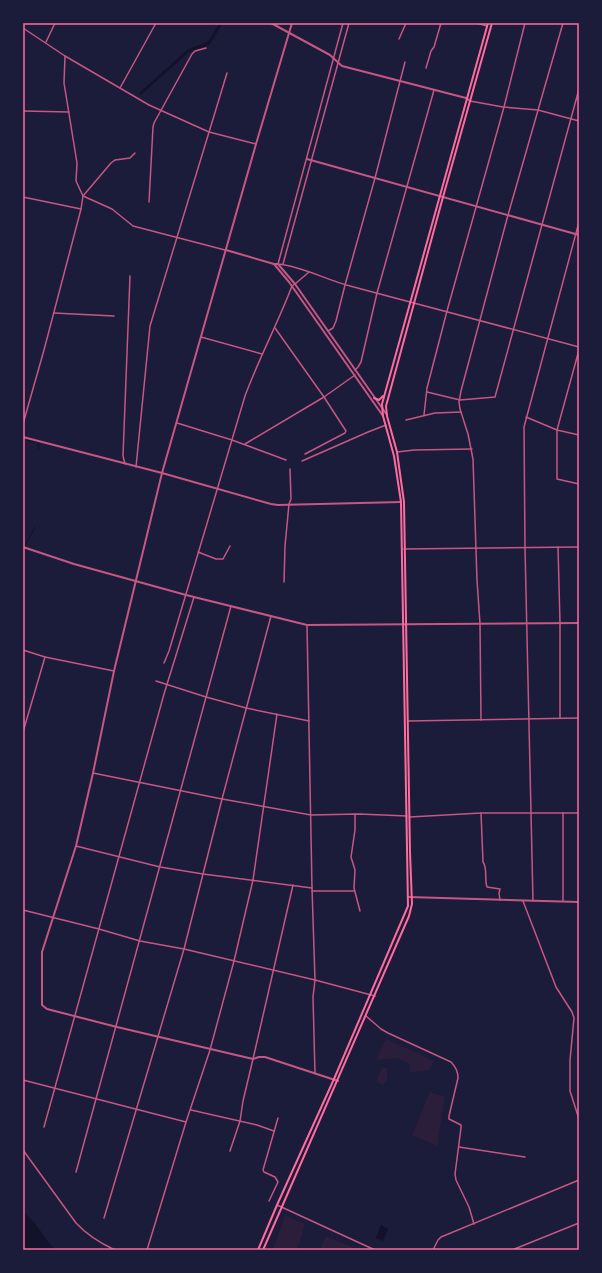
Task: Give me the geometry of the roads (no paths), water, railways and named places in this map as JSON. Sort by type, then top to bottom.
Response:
[{"type":"main road","points":[[403,502],[394,456],[382,408],[466,98],[488,23]]},
{"type":"main road","points":[[258,1250],[406,912],[408,897],[408,721],[403,502],[398,454],[387,416],[387,403],[492,23]]},
{"type":"main road","points":[[374,398],[380,400],[385,394]]},
{"type":"main road","points":[[394,456],[398,454]]},
{"type":"main road","points":[[263,1250],[375,996],[412,906],[403,625],[404,549]]},
{"type":"street","points":[[46,42],[55,23]]},
{"type":"street","points":[[120,88],[156,23]]},
{"type":"street","points":[[271,23],[330,55],[342,66],[466,98],[470,101],[504,108],[538,110],[579,121]]},
{"type":"street","points":[[292,23],[162,473],[114,671],[76,846],[42,952],[42,1005],[47,1008],[75,1016],[210,1050],[253,1060],[259,1057],[265,1057],[338,1081]]},
{"type":"street","points":[[278,264],[343,23]]},
{"type":"street","points":[[283,264],[349,23]]},
{"type":"street","points":[[399,40],[406,23]]},
{"type":"street","points":[[426,68],[441,23]]},
{"type":"street","points":[[476,23],[487,26]]},
{"type":"street","points":[[424,415],[427,392],[447,311],[504,108],[525,23]]},
{"type":"street","points":[[481,720],[480,624],[472,449],[461,412],[460,400],[508,215],[563,23]]},
{"type":"street","points":[[23,28],[65,56],[149,105],[209,132],[256,144]]},
{"type":"street","points":[[149,202],[153,127],[192,54],[195,51],[206,48]]},
{"type":"street","points":[[65,56],[64,83],[70,112],[77,163],[76,181],[83,196],[112,209],[130,225],[274,264],[283,264],[345,284],[548,339],[579,349],[556,430],[557,478],[579,484]]},
{"type":"street","points":[[328,331],[333,328],[336,321],[405,62]]},
{"type":"street","points":[[136,467],[150,326],[227,73]]},
{"type":"street","points":[[427,392],[460,400],[495,397],[579,89]]},
{"type":"street","points":[[355,370],[361,362],[377,293],[434,90]]},
{"type":"street","points":[[23,111],[70,112]]},
{"type":"street","points":[[23,424],[44,350],[81,209],[83,196],[111,163],[115,160],[130,158],[135,153]]},
{"type":"street","points":[[306,158],[579,234]]},
{"type":"street","points":[[23,197],[81,209]]},
{"type":"street","points":[[533,901],[524,435],[526,417],[579,222]]},
{"type":"street","points":[[274,264],[292,286],[383,416]]},
{"type":"street","points":[[278,264],[296,284],[387,416]]},
{"type":"street","points":[[164,664],[245,396],[262,354],[282,313],[292,286],[309,272]]},
{"type":"street","points":[[125,464],[123,456],[130,276]]},
{"type":"street","points":[[53,313],[114,316]]},
{"type":"street","points":[[275,328],[346,430],[346,432],[305,454]]},
{"type":"street","points":[[201,337],[262,354]]},
{"type":"street","points":[[245,444],[324,397],[355,375]]},
{"type":"street","points":[[406,420],[435,413],[461,412]]},
{"type":"street","points":[[526,417],[556,430],[579,435]]},
{"type":"street","points":[[177,423],[245,444],[286,460]]},
{"type":"street","points":[[302,461],[386,425]]},
{"type":"street","points":[[23,437],[162,473],[271,504],[403,502]]},
{"type":"street","points":[[398,454],[414,450],[472,449]]},
{"type":"street","points":[[284,582],[285,546],[290,499],[290,469]]},
{"type":"street","points":[[198,552],[216,559],[223,559],[230,546]]},
{"type":"street","points":[[404,549],[476,549],[579,546]]},
{"type":"street","points":[[558,547],[560,718]]},
{"type":"street","points":[[23,548],[74,564],[186,595],[308,625],[527,624],[579,622]]},
{"type":"street","points":[[44,1128],[167,684],[194,597]]},
{"type":"street","points":[[76,1172],[117,1027],[231,606]]},
{"type":"street","points":[[104,1218],[184,949],[271,616]]},
{"type":"street","points":[[308,625],[312,891],[315,980],[313,997],[315,1073]]},
{"type":"street","points":[[23,650],[45,657],[114,671]]},
{"type":"street","points":[[23,732],[45,657]]},
{"type":"street","points":[[156,681],[246,708],[309,721]]},
{"type":"street","points":[[147,1250],[186,1122],[210,1050],[234,961],[253,880],[277,714]]},
{"type":"street","points":[[408,721],[579,718]]},
{"type":"street","points":[[93,773],[263,807],[311,815],[355,814],[414,816],[481,813],[579,812]]},
{"type":"street","points":[[481,813],[483,862],[485,866],[486,883],[488,887],[500,888],[500,900]]},
{"type":"street","points":[[563,813],[563,902]]},
{"type":"street","points":[[355,814],[355,830],[351,857],[355,870],[354,891],[360,911]]},
{"type":"street","points":[[76,846],[160,867],[312,888]]},
{"type":"street","points":[[230,1151],[240,1121],[243,1101],[293,885]]},
{"type":"street","points":[[312,891],[354,891]]},
{"type":"street","points":[[408,897],[579,902]]},
{"type":"street","points":[[523,901],[556,987],[572,1012],[574,1018],[570,1060],[570,1092],[579,1119]]},
{"type":"street","points":[[23,910],[140,941],[184,949],[274,970],[375,996]]},
{"type":"street","points":[[366,1016],[388,1034],[451,1062],[456,1066],[458,1078],[449,1119],[461,1125],[455,1174],[474,1224]]},
{"type":"street","points":[[23,1080],[186,1122]]},
{"type":"street","points":[[190,1110],[240,1121],[274,1131]]},
{"type":"street","points":[[269,1201],[278,1182],[275,1177],[264,1172],[263,1170],[278,1118]]},
{"type":"street","points":[[458,1147],[524,1157]]},
{"type":"street","points":[[23,1150],[76,1223],[85,1233],[94,1240],[115,1250]]},
{"type":"street","points":[[434,1250],[438,1240],[442,1237],[579,1180]]},
{"type":"street","points":[[277,1205],[374,1250]]},
{"type":"street","points":[[512,1250],[579,1223]]},
{"type":"waterway","points":[[141,93],[188,51],[209,43],[221,23]]},
{"type":"waterway","points":[[27,440],[39,443],[38,449]]},
{"type":"waterway","points":[[25,546],[35,527]]}]
